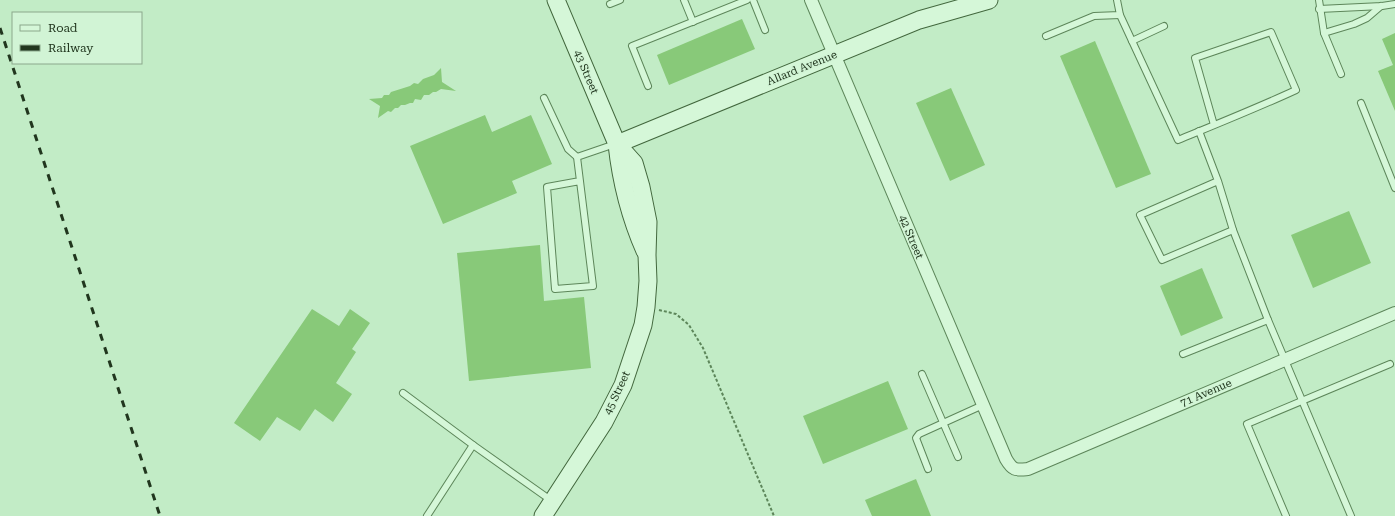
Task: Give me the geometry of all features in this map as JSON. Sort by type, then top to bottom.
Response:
[{"type":"main road","name":"43 Street","points":[[556,0],[617,144]]},
{"type":"main road","name":"Allard Avenue","points":[[617,144],[919,20],[989,0]]},
{"type":"main road","name":"45 Street","points":[[543,516],[604,422],[623,385],[643,325],[648,281],[648,222],[641,187],[634,163],[617,144]]},
{"type":"street","name":"42 Street","points":[[811,0],[1006,459],[1011,467],[1017,470]]},
{"type":"street","name":"71 Avenue","points":[[1017,470],[1028,469],[1395,313]]},
{"type":"lane","points":[[610,4],[620,0]]},
{"type":"lane","points":[[684,0],[693,22]]},
{"type":"lane","points":[[648,86],[632,46],[747,0]]},
{"type":"lane","points":[[753,0],[765,30]]},
{"type":"lane","points":[[1117,0],[1120,15],[1178,140],[1214,125],[1296,90],[1271,32],[1195,58],[1214,125]]},
{"type":"lane","points":[[1319,0],[1319,9],[1324,32],[1340,74]]},
{"type":"lane","points":[[1319,9],[1395,4]]},
{"type":"lane","points":[[1324,32],[1354,24],[1367,18],[1382,6]]},
{"type":"lane","points":[[1046,36],[1094,16],[1120,15]]},
{"type":"lane","points":[[1132,41],[1164,26]]},
{"type":"lane","points":[[544,98],[568,149],[577,157],[580,181],[593,286],[555,289],[547,187],[580,181]]},
{"type":"lane","points":[[1361,103],[1395,188]]},
{"type":"lane","points":[[1199,131],[1218,181],[1233,230],[1268,320],[1286,359],[1351,516]]},
{"type":"lane","points":[[577,157],[617,144]]},
{"type":"lane","points":[[1218,181],[1140,215],[1162,260],[1233,230]]},
{"type":"lane","points":[[1183,354],[1268,320]]},
{"type":"lane","points":[[1286,516],[1247,424],[1390,364]]},
{"type":"lane","points":[[922,374],[958,457]]},
{"type":"lane","points":[[404,393],[473,446],[552,501]]},
{"type":"lane","points":[[928,469],[916,438],[919,434],[983,405]]},
{"type":"lane","points":[[427,516],[473,446]]},
{"type":"path","points":[[646,306],[676,314],[689,325],[703,348],[774,516]]},
{"type":"building","points":[[742,19],[755,49],[669,85],[657,55]]},
{"type":"building","points":[[1395,33],[1395,111],[1378,71],[1393,65],[1382,39]]},
{"type":"building","points":[[1095,41],[1151,174],[1116,188],[1060,56]]},
{"type":"building","points":[[441,68],[442,82],[456,91],[441,89],[429,95],[424,95],[421,100],[415,99],[413,103],[401,105],[378,118],[380,106],[369,99],[382,98],[384,95],[389,95],[391,92],[410,86],[414,83],[418,84],[423,79],[434,75]]},
{"type":"building","points":[[951,88],[985,165],[950,181],[916,103]]},
{"type":"building","points":[[485,115],[492,132],[531,115],[552,164],[512,181],[517,193],[443,224],[410,146]]},
{"type":"building","points":[[1349,211],[1371,263],[1313,288],[1291,235]]},
{"type":"building","points":[[540,245],[544,301],[584,297],[591,368],[469,381],[457,253]]},
{"type":"building","points":[[1202,268],[1223,318],[1181,336],[1160,286]]},
{"type":"building","points":[[312,309],[339,326],[350,309],[370,323],[352,349],[356,352],[336,383],[352,394],[333,422],[315,409],[300,431],[277,417],[260,441],[234,423]]},
{"type":"building","points":[[888,381],[908,429],[823,464],[803,416]]},
{"type":"building","points":[[916,479],[931,516],[872,516],[865,500]]},
{"type":"railway","points":[[0,28],[160,516]]}]
